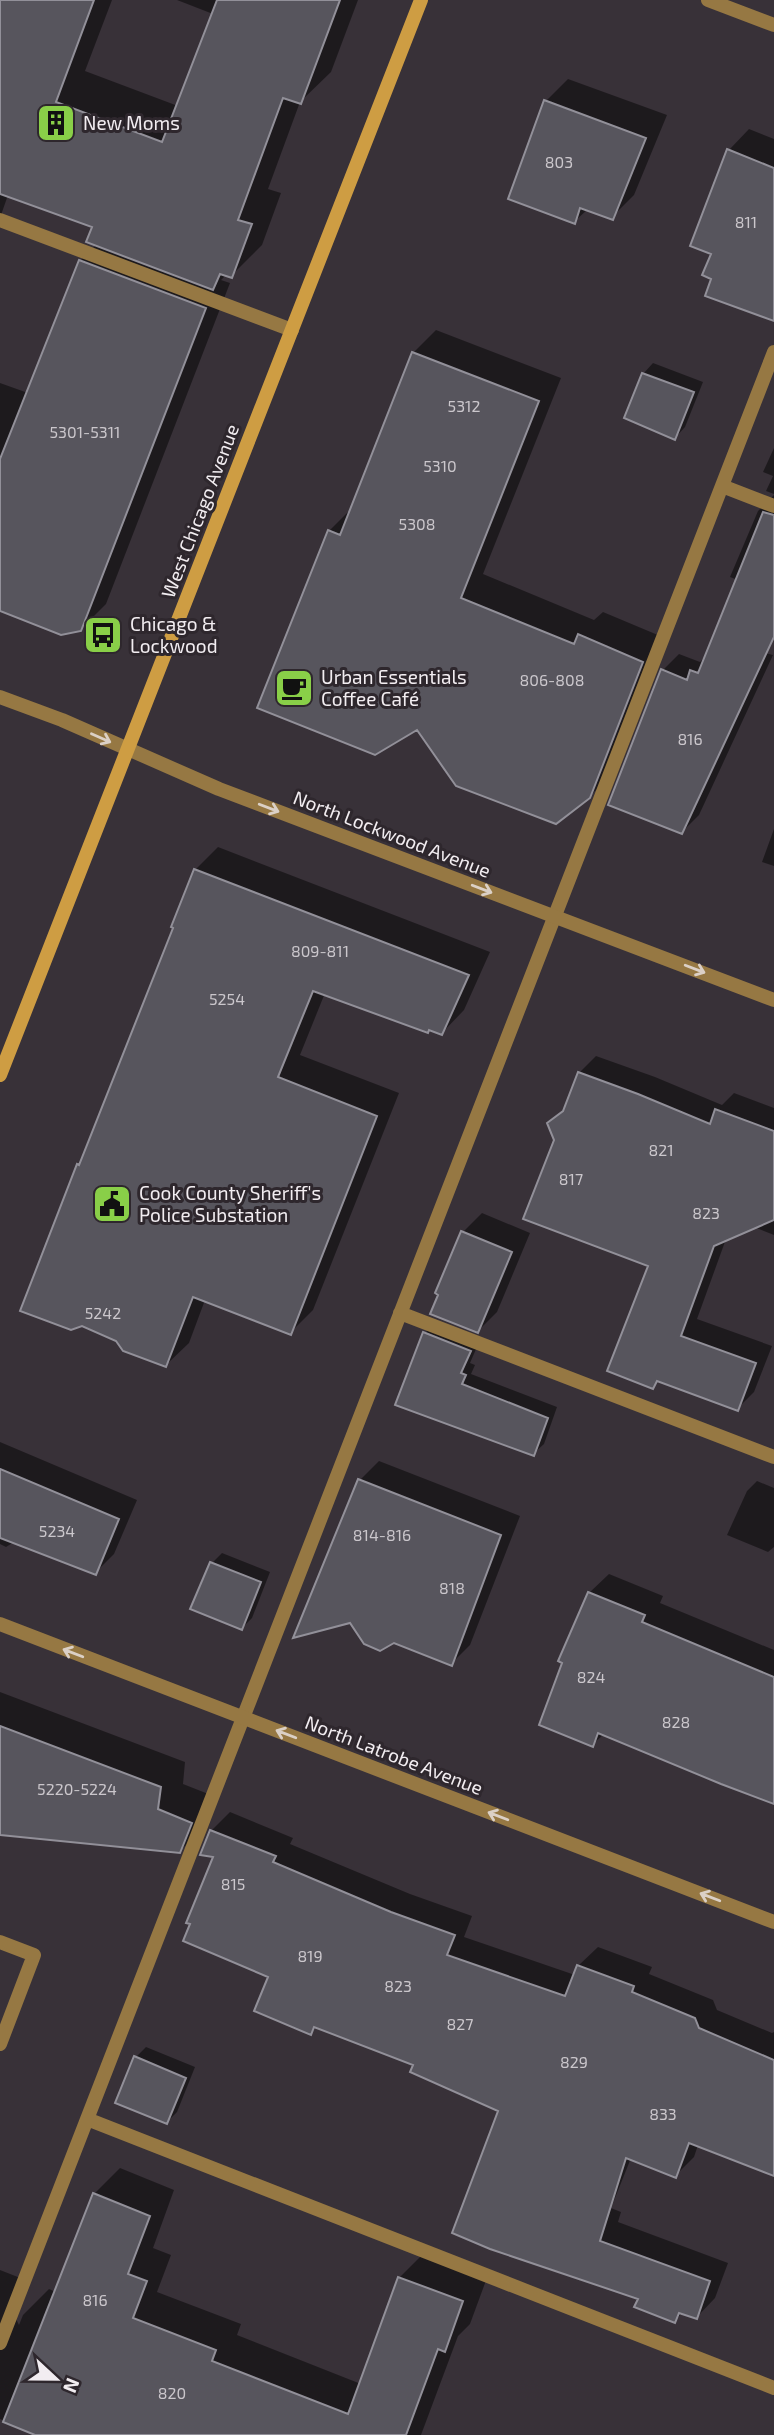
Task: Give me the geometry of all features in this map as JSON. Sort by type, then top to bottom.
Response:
[{"type":"main road","name":"West Chicago Avenue","points":[[0,1075],[421,0]]},
{"type":"street","points":[[708,0],[774,25]]},
{"type":"street","points":[[0,220],[292,330]]},
{"type":"street","points":[[0,2343],[774,352]]},
{"type":"street","points":[[722,486],[774,506]]},
{"type":"street","name":"North Lockwood Avenue","points":[[0,697],[62,720],[219,789],[774,1000]]},
{"type":"street","points":[[400,1313],[774,1457]]},
{"type":"street","name":"North Latrobe Avenue","points":[[0,1624],[774,1922]]},
{"type":"street","points":[[0,1942],[34,1955],[0,2044]]},
{"type":"street","points":[[87,2119],[774,2388]]},
{"type":"building","name":"New Moms","points":[[0,0],[94,0],[56,102],[162,142],[217,0],[340,0],[301,104],[283,98],[238,220],[252,224],[232,278],[220,274],[213,290],[86,242],[92,227],[0,194]]},
{"type":"building","points":[[544,100],[646,138],[613,220],[580,208],[575,224],[508,199]]},
{"type":"building","points":[[727,149],[774,168],[774,321],[705,296],[711,279],[702,275],[711,254],[690,246]]},
{"type":"building","points":[[79,260],[206,308],[81,631],[61,635],[0,611],[0,459]]},
{"type":"building","points":[[412,352],[539,401],[461,598],[574,644],[578,634],[643,662],[590,798],[556,824],[456,786],[417,730],[375,755],[257,708],[328,530],[340,535]]},
{"type":"building","points":[[642,373],[694,392],[675,440],[624,418]]},
{"type":"building","points":[[763,512],[774,515],[774,637],[682,834],[608,805],[661,669],[687,680],[690,670],[698,673]]},
{"type":"building","points":[[194,869],[469,975],[442,1035],[429,1030],[428,1033],[313,991],[278,1077],[377,1116],[291,1335],[193,1297],[166,1367],[123,1351],[116,1341],[82,1326],[71,1330],[20,1311]]},
{"type":"building","points":[[578,1072],[710,1124],[715,1109],[774,1131],[774,1220],[714,1246],[681,1336],[756,1363],[738,1411],[657,1381],[653,1389],[607,1371],[648,1266],[523,1219],[554,1140],[547,1123],[563,1111]]},
{"type":"building","points":[[461,1231],[512,1252],[478,1333],[430,1314],[438,1295],[435,1293]]},
{"type":"building","points":[[423,1332],[471,1351],[461,1373],[466,1375],[462,1384],[548,1418],[534,1456],[395,1405]]},
{"type":"building","points":[[0,1469],[119,1519],[96,1575],[0,1538]]},
{"type":"building","points":[[358,1479],[501,1535],[452,1666],[394,1643],[380,1651],[364,1644],[350,1623],[293,1638]]},
{"type":"building","points":[[210,1562],[261,1582],[242,1630],[190,1609]]},
{"type":"building","points":[[588,1592],[645,1615],[642,1622],[774,1677],[774,1804],[598,1733],[593,1747],[539,1725],[562,1663],[558,1661]]},
{"type":"building","points":[[0,1726],[161,1787],[158,1809],[192,1823],[180,1853],[0,1835]]},
{"type":"building","points":[[210,1830],[276,1856],[273,1862],[391,1912],[455,1935],[447,1955],[565,1996],[577,1965],[634,1986],[632,1992],[695,2018],[699,2028],[774,2060],[774,2176],[689,2143],[676,2178],[626,2158],[600,2241],[710,2281],[697,2319],[679,2313],[675,2323],[634,2307],[638,2299],[490,2249],[452,2233],[498,2111],[410,2072],[413,2065],[314,2027],[311,2035],[254,2011],[268,1977],[183,1941],[190,1924],[186,1923],[213,1857],[200,1855]]},
{"type":"building","points":[[134,2056],[186,2078],[167,2124],[115,2103]]},
{"type":"building","points":[[93,2193],[150,2216],[128,2274],[147,2281],[133,2318],[216,2350],[212,2361],[348,2414],[398,2277],[463,2301],[445,2352],[438,2349],[406,2435],[35,2435],[3,2422]]},
{"type":"place","name":"New Moms","points":[[56,123]]},
{"type":"place","name":"Chicago & Lockwood","points":[[103,635]]},
{"type":"place","name":"Urban Essentials Coffee Café","points":[[294,688]]},
{"type":"place","name":"Cook County Sheriff's Police Substation","points":[[112,1204]]}]
